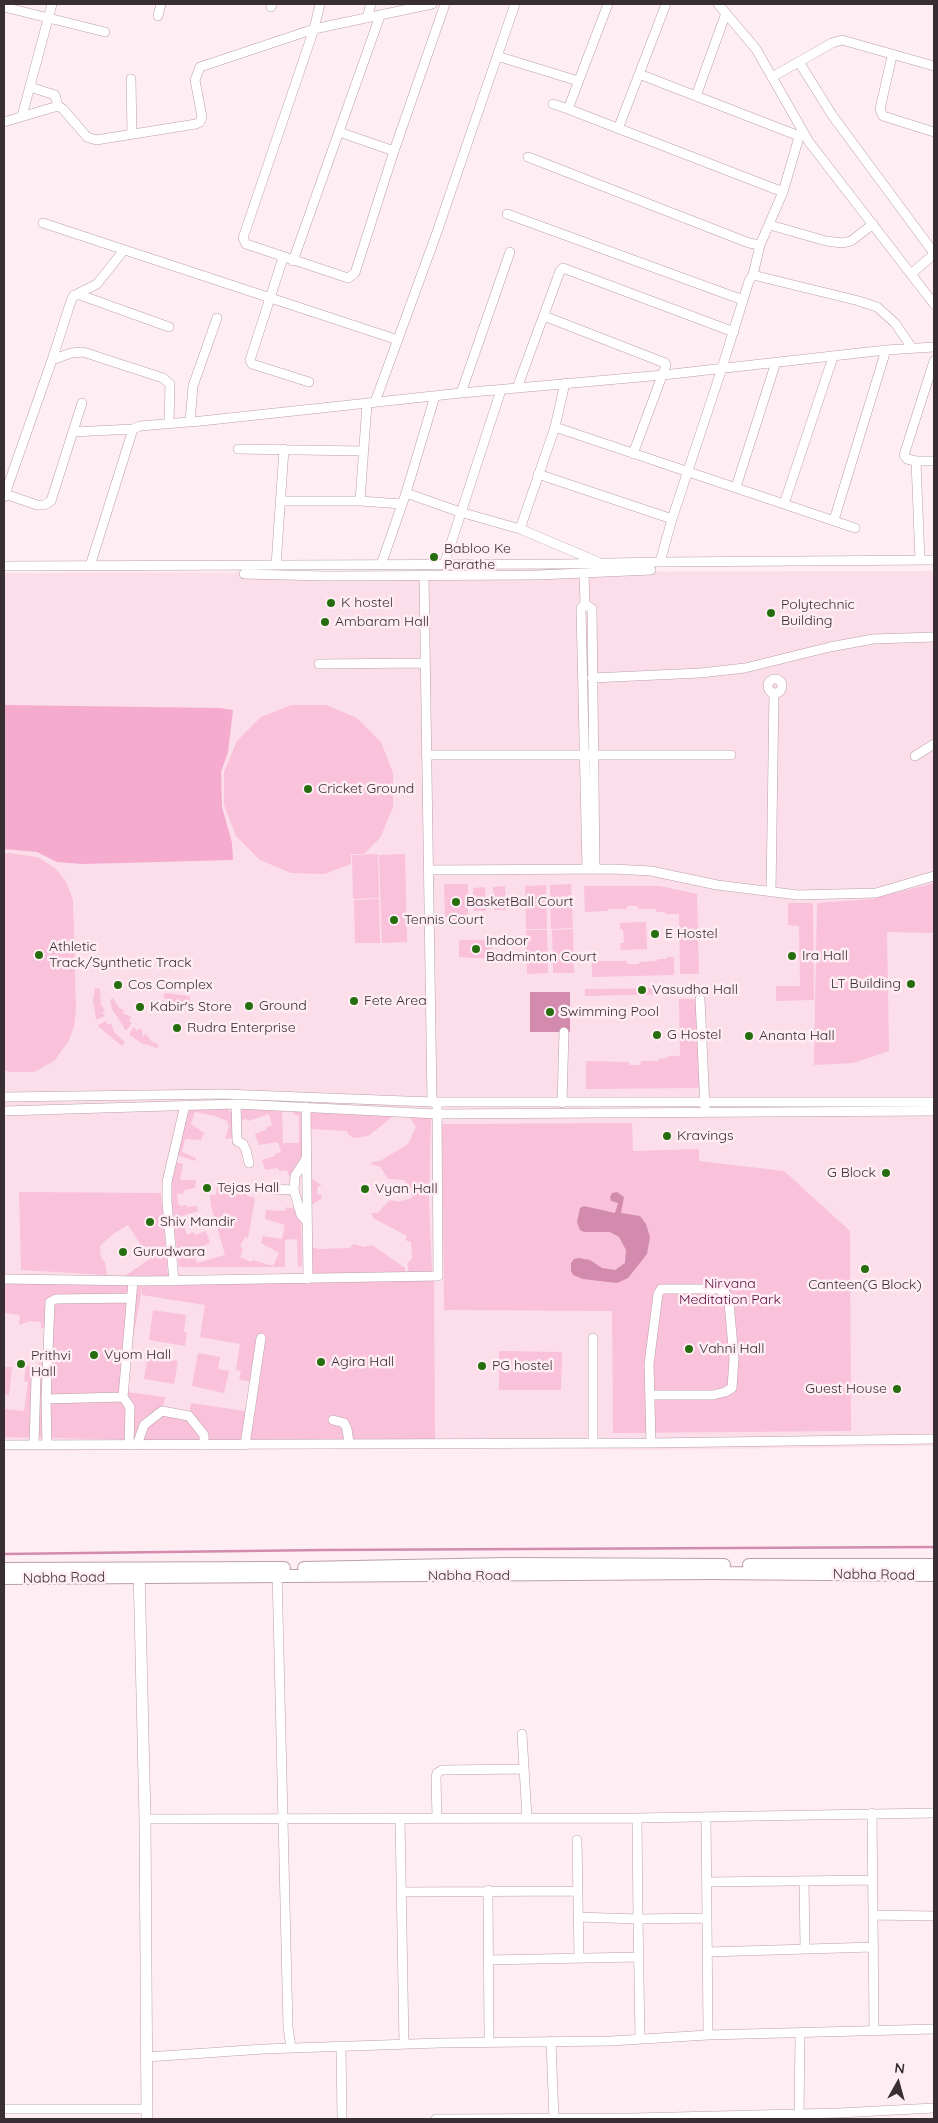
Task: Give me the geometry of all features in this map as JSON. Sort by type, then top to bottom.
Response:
[{"type":"main road","name":"Nabha Road","points":[[277,1572],[506,1564],[934,1565]]},
{"type":"main road","name":"Nabha Road","points":[[4,1569],[140,1572],[934,1575]]},
{"type":"main road","name":"Nabha Road","points":[[4,1578],[140,1572]]},
{"type":"street","points":[[22,116],[52,4]]},
{"type":"street","points":[[158,16],[161,4]]},
{"type":"street","points":[[320,4],[314,29],[243,238],[246,244],[344,278],[352,276],[444,4]]},
{"type":"street","points":[[367,18],[371,4]]},
{"type":"street","points":[[30,87],[55,95],[58,106],[90,138],[96,140],[200,122],[202,117],[195,80],[200,67],[314,29],[432,4]]},
{"type":"street","points":[[360,501],[363,451],[371,403],[398,340],[515,4]]},
{"type":"street","points":[[568,109],[608,4]]},
{"type":"street","points":[[618,129],[666,4]]},
{"type":"street","points":[[718,4],[756,49],[800,133],[934,304]]},
{"type":"street","points":[[4,7],[105,32]]},
{"type":"street","points":[[696,96],[726,13]]},
{"type":"street","points":[[294,261],[380,16]]},
{"type":"street","points":[[772,77],[832,43],[842,40],[892,56],[934,66]]},
{"type":"street","points":[[497,56],[578,81]]},
{"type":"street","points":[[892,56],[880,109],[882,116],[934,132]]},
{"type":"street","points":[[799,62],[832,115],[934,253],[911,274]]},
{"type":"street","points":[[639,74],[800,133]]},
{"type":"street","points":[[131,79],[132,134]]},
{"type":"street","points":[[553,104],[783,192]]},
{"type":"street","points":[[4,122],[58,106]]},
{"type":"street","points":[[339,132],[394,151]]},
{"type":"street","points":[[660,562],[672,519],[749,281],[753,275],[760,245],[783,192],[800,133]]},
{"type":"street","points":[[528,157],[749,243],[760,245]]},
{"type":"street","points":[[507,214],[743,300]]},
{"type":"street","points":[[43,223],[398,340]]},
{"type":"street","points":[[770,225],[826,241],[843,243],[851,241],[873,224]]},
{"type":"street","points":[[82,403],[51,501],[44,505],[29,504],[4,496],[71,301],[77,294],[97,284],[124,250]]},
{"type":"street","points":[[461,393],[510,252]]},
{"type":"street","points":[[283,258],[250,362],[309,382]]},
{"type":"street","points":[[517,388],[560,271],[565,268],[734,332]]},
{"type":"street","points":[[753,275],[877,307],[895,323],[912,348]]},
{"type":"street","points":[[77,294],[169,327]]},
{"type":"street","points":[[544,316],[665,363],[663,375],[633,454]]},
{"type":"street","points":[[190,422],[193,386],[217,318]]},
{"type":"street","points":[[72,432],[133,429],[140,426],[461,393],[663,375],[886,350],[934,347]]},
{"type":"street","points":[[834,520],[886,350]]},
{"type":"street","points":[[52,360],[71,353],[83,352],[163,378],[170,384],[169,423]]},
{"type":"street","points":[[784,504],[833,357]]},
{"type":"street","points":[[934,361],[904,452],[907,459],[916,461],[934,460]]},
{"type":"street","points":[[736,487],[776,362]]},
{"type":"street","points":[[520,529],[555,427],[566,383]]},
{"type":"street","points":[[444,565],[501,390]]},
{"type":"street","points":[[381,565],[406,493],[435,396]]},
{"type":"street","points":[[555,427],[855,528]]},
{"type":"street","points":[[90,566],[133,429]]},
{"type":"street","points":[[238,449],[363,451]]},
{"type":"street","points":[[276,565],[284,449]]},
{"type":"street","points":[[916,461],[920,560]]},
{"type":"street","points":[[538,474],[672,519]]},
{"type":"street","points":[[406,493],[460,512],[520,529],[603,564]]},
{"type":"street","points":[[281,501],[360,501],[402,504]]},
{"type":"street","points":[[4,566],[603,564],[934,560]]},
{"type":"street","points":[[244,574],[326,576],[538,575],[651,570]]},
{"type":"street","points":[[584,573],[586,604],[592,609],[589,754]]},
{"type":"street","points":[[4,1279],[174,1281],[438,1276],[436,1106],[428,870],[424,575]]},
{"type":"street","points":[[586,604],[581,608],[589,754],[591,869]]},
{"type":"street","points":[[592,678],[700,673],[745,668],[830,647],[873,639],[934,637]]},
{"type":"street","points":[[771,892],[774,693],[768,685],[770,681],[775,679],[775,662]]},
{"type":"street","points":[[319,664],[425,663]]},
{"type":"street","points":[[915,756],[934,744]]},
{"type":"street","points":[[426,755],[731,755]]},
{"type":"street","points":[[428,870],[591,869],[651,871],[716,885],[798,895],[876,893],[934,876]]},
{"type":"street","points":[[700,998],[705,1108]]},
{"type":"street","points":[[562,1103],[564,1032]]},
{"type":"street","points":[[167,1106],[168,1095]]},
{"type":"street","points":[[4,1097],[278,1095],[436,1106],[562,1103],[705,1108],[934,1107]]},
{"type":"street","points":[[705,1108],[934,1102]]},
{"type":"street","points":[[4,1110],[236,1104],[306,1107],[436,1106],[934,1111]]},
{"type":"street","points":[[236,1104],[237,1141],[243,1144],[249,1163]]},
{"type":"street","points":[[174,1281],[167,1202],[168,1182],[185,1105]]},
{"type":"street","points":[[306,1107],[308,1279]]},
{"type":"street","points":[[306,1159],[295,1176],[294,1190],[301,1215],[307,1221]]},
{"type":"street","points":[[267,1189],[294,1190]]},
{"type":"street","points":[[133,1281],[123,1397],[130,1407],[133,1445]]},
{"type":"street","points":[[650,1395],[713,1395],[732,1388],[734,1360],[729,1302],[726,1294],[718,1290],[661,1289],[658,1294],[649,1364],[651,1443]]},
{"type":"street","points":[[47,1445],[48,1410],[46,1399],[50,1302],[56,1299],[131,1298]]},
{"type":"street","points":[[245,1445],[261,1338]]},
{"type":"street","points":[[593,1338],[594,1443]]},
{"type":"street","points":[[34,1445],[36,1378]]},
{"type":"street","points":[[46,1399],[123,1397]]},
{"type":"street","points":[[133,1445],[144,1426],[162,1412],[189,1416],[204,1435],[204,1445]]},
{"type":"street","points":[[333,1420],[344,1423],[349,1444]]},
{"type":"street","points":[[4,1445],[651,1443],[934,1439]]},
{"type":"street","points":[[4,2109],[147,2114],[145,1819],[140,1572]]},
{"type":"street","points":[[277,1572],[288,2027],[291,2048]]},
{"type":"street","points":[[522,1734],[526,1818]]},
{"type":"street","points":[[437,1818],[436,1778],[437,1773],[442,1770],[524,1770]]},
{"type":"street","points":[[145,1819],[638,1818],[934,1813]]},
{"type":"street","points":[[872,1814],[874,2031]]},
{"type":"street","points":[[706,1817],[708,2035]]},
{"type":"street","points":[[638,1818],[640,2039]]},
{"type":"street","points":[[400,1819],[404,2044]]},
{"type":"street","points":[[577,1840],[579,1958]]},
{"type":"street","points":[[707,1882],[873,1880]]},
{"type":"street","points":[[804,1881],[805,1949]]},
{"type":"street","points":[[401,1892],[488,1890],[578,1891]]},
{"type":"street","points":[[488,1890],[489,2042]]},
{"type":"street","points":[[874,1915],[934,1916]]},
{"type":"street","points":[[578,1917],[638,1919],[707,1918]]},
{"type":"street","points":[[708,1952],[874,1947]]},
{"type":"street","points":[[488,1960],[638,1957]]},
{"type":"street","points":[[147,2057],[341,2046],[640,2039],[708,2035],[934,2029]]},
{"type":"street","points":[[799,2116],[800,2033]]},
{"type":"street","points":[[551,2041],[554,2118]]},
{"type":"street","points":[[341,2046],[342,2119]]},
{"type":"street","points":[[436,2119],[900,2115],[934,2108]]},
{"type":"shaded area","points":[[934,571],[934,1446],[649,1450],[465,1447],[4,1451],[4,573]]},
{"type":"shaded area","points":[[4,705],[220,708],[233,710],[228,752],[221,772],[222,807],[232,843],[233,860],[82,864],[57,862],[37,852],[4,849]]},
{"type":"shaded area","name":"Swimming Pool","points":[[530,992],[570,992],[570,1032],[530,1032]]},
{"type":"shaded area","points":[[617,1192],[624,1197],[621,1213],[640,1216],[646,1224],[650,1237],[647,1254],[628,1278],[617,1283],[583,1279],[573,1275],[571,1263],[574,1259],[590,1260],[602,1268],[615,1270],[625,1263],[626,1250],[619,1237],[610,1232],[584,1232],[580,1230],[577,1222],[580,1208],[584,1206],[615,1213],[618,1203],[611,1201],[610,1197],[612,1193]]},
{"type":"green space","name":"Cricket Ground","points":[[292,705],[326,705],[357,718],[381,742],[393,773],[393,807],[380,838],[364,854],[351,854],[351,864],[324,874],[291,873],[260,860],[236,836],[224,805],[224,772],[237,741],[261,717]]},
{"type":"green space","name":"Athletic Track/Synthetic Track","points":[[4,854],[37,857],[55,868],[66,882],[73,900],[76,1010],[74,1027],[68,1042],[54,1061],[34,1072],[10,1072],[4,1070]]},
{"type":"green space","name":"Tennis Court","points":[[378,854],[379,898],[353,899],[352,855]]},
{"type":"green space","points":[[405,854],[407,942],[382,943],[379,855]]},
{"type":"green space","points":[[934,883],[934,933],[887,932],[889,1051],[853,1063],[814,1065],[817,903],[872,899]]},
{"type":"green space","name":"BasketBall Court","points":[[444,884],[468,884],[468,921],[445,921]]},
{"type":"green space","points":[[571,884],[573,928],[551,929],[550,885]]},
{"type":"green space","points":[[546,885],[547,929],[526,929],[525,886]]},
{"type":"green space","points":[[505,886],[506,910],[494,910],[493,887]]},
{"type":"green space","points":[[584,886],[660,886],[697,894],[699,974],[680,974],[679,914],[665,914],[665,912],[656,912],[656,909],[638,909],[638,906],[627,906],[627,909],[585,912]]},
{"type":"green space","points":[[485,887],[486,911],[474,911],[473,888]]},
{"type":"green space","name":"Tennis Court","points":[[379,899],[380,943],[355,943],[354,900]]},
{"type":"green space","points":[[788,903],[813,903],[814,1000],[776,1001],[776,986],[800,986],[799,926],[788,925]]},
{"type":"green space","points":[[646,922],[647,949],[621,950],[620,943],[624,943],[623,930],[620,929],[620,923]]},
{"type":"green space","points":[[573,929],[574,973],[553,973],[552,930]]},
{"type":"green space","points":[[526,930],[547,930],[548,973],[527,974]]},
{"type":"green space","name":"Indoor Badminton Court","points":[[459,940],[493,940],[492,959],[459,957]]},
{"type":"green space","points":[[667,957],[674,957],[674,975],[592,977],[592,961],[627,961],[627,964],[639,964],[639,962],[657,961]]},
{"type":"green space","points":[[95,988],[100,989],[100,1003],[105,1011],[102,1012],[105,1016],[96,1020],[93,1000]]},
{"type":"green space","points":[[674,988],[674,994],[585,996],[585,989]]},
{"type":"green space","points":[[165,993],[190,996],[190,1004],[187,1009],[163,997]]},
{"type":"green space","points":[[113,998],[119,1008],[124,1010],[123,1013],[131,1017],[129,1021],[132,1023],[126,1031],[112,1009],[110,1000]]},
{"type":"green space","points":[[679,999],[698,999],[699,1088],[586,1089],[586,1061],[629,1062],[629,1065],[640,1065],[641,1061],[658,1061],[658,1059],[667,1058],[668,1056],[680,1056]]},
{"type":"green space","points":[[106,1021],[107,1025],[111,1023],[114,1032],[125,1042],[122,1046],[98,1025]]},
{"type":"green space","points":[[134,1027],[137,1031],[141,1028],[143,1036],[146,1034],[151,1041],[159,1045],[157,1048],[141,1043],[129,1034]]},
{"type":"green space","points":[[228,1109],[232,1113],[233,1138],[225,1139],[229,1126],[227,1121],[215,1116],[195,1112],[191,1124],[204,1133],[201,1140],[185,1139],[182,1152],[196,1158],[196,1161],[176,1155],[187,1110]]},
{"type":"green space","points":[[245,1109],[282,1110],[283,1143],[299,1143],[299,1116],[295,1115],[292,1111],[300,1110],[302,1154],[291,1181],[287,1170],[279,1171],[278,1168],[265,1170],[262,1160],[281,1152],[278,1142],[259,1145],[255,1134],[266,1130],[266,1128],[272,1125],[269,1114],[248,1121],[247,1119],[242,1120],[241,1111]]},
{"type":"green space","points":[[309,1111],[395,1115],[368,1136],[354,1138],[347,1131],[309,1129]]},
{"type":"green space","points":[[409,1116],[431,1117],[429,1200],[432,1272],[409,1272],[407,1264],[412,1258],[411,1242],[405,1240],[407,1236],[373,1218],[371,1213],[377,1213],[390,1200],[399,1202],[412,1198],[413,1191],[404,1180],[388,1179],[380,1166],[371,1165],[372,1162],[380,1161],[408,1144],[416,1127]]},
{"type":"green space","name":"Nirvana Meditation Park","points":[[632,1123],[633,1151],[699,1149],[699,1161],[784,1171],[850,1231],[851,1431],[613,1433],[612,1311],[444,1310],[442,1124]]},
{"type":"green space","points":[[174,1162],[183,1164],[180,1180],[196,1180],[195,1188],[184,1190],[183,1194],[177,1194],[178,1204],[181,1206],[187,1205],[187,1207],[197,1206],[198,1211],[172,1219],[168,1205]]},
{"type":"green space","points":[[312,1179],[322,1186],[318,1186],[317,1194],[322,1195],[321,1199],[311,1205]]},
{"type":"green space","points":[[217,1184],[227,1185],[231,1189],[247,1188],[247,1196],[255,1198],[248,1238],[245,1237],[240,1246],[243,1249],[240,1257],[251,1262],[253,1260],[273,1266],[279,1253],[261,1243],[263,1236],[282,1239],[285,1225],[265,1219],[266,1210],[285,1211],[286,1207],[293,1208],[301,1223],[302,1266],[298,1267],[297,1239],[285,1240],[285,1267],[179,1267],[174,1226],[183,1223],[187,1235],[193,1232],[195,1235],[206,1231],[210,1243],[199,1247],[199,1249],[193,1252],[197,1263],[225,1255],[211,1206],[210,1195],[216,1195]]},
{"type":"green space","points":[[19,1192],[161,1193],[168,1276],[123,1277],[150,1259],[128,1225],[113,1234],[100,1246],[101,1258],[105,1262],[107,1275],[21,1270]]},
{"type":"green space","points":[[354,1244],[363,1247],[372,1245],[405,1268],[405,1274],[311,1276],[311,1247],[319,1249],[349,1248]]},
{"type":"green space","points":[[434,1279],[435,1440],[196,1441],[4,1437],[4,1409],[24,1411],[28,1382],[24,1381],[26,1366],[38,1367],[39,1361],[43,1361],[47,1328],[41,1328],[41,1322],[30,1321],[19,1325],[20,1315],[4,1313],[4,1281]],"holes":[[[142,1289],[142,1295],[205,1305],[200,1337],[240,1344],[236,1370],[241,1371],[239,1380],[256,1382],[251,1412],[191,1403],[189,1416],[162,1411],[165,1397],[127,1392],[124,1388]]]},
{"type":"green space","points":[[153,1310],[186,1315],[184,1332],[187,1333],[185,1346],[149,1340]]},
{"type":"green space","points":[[499,1351],[562,1352],[561,1390],[499,1390]]},
{"type":"green space","points":[[198,1353],[220,1357],[218,1369],[229,1371],[224,1393],[192,1386]]},
{"type":"green space","points":[[148,1356],[178,1361],[174,1384],[144,1379]]},
{"type":"green space","points":[[4,1367],[12,1367],[9,1395],[4,1394]]},
{"type":"waterway","points":[[4,1554],[324,1550],[934,1547]]},
{"type":"place","name":"Babloo Ke Parathe","points":[[434,557]]},
{"type":"place","name":"K hostel","points":[[331,603]]},
{"type":"place","name":"Polytechnic Building","points":[[771,613]]},
{"type":"place","name":"Ambaram Hall","points":[[325,622]]},
{"type":"place","name":"Cricket Ground","points":[[308,789]]},
{"type":"place","name":"BasketBall Court","points":[[456,902]]},
{"type":"place","name":"Tennis Court","points":[[394,920]]},
{"type":"place","name":"E Hostel","points":[[655,934]]},
{"type":"place","name":"Indoor Badminton Court","points":[[476,949]]},
{"type":"place","name":"Athletic Track/Synthetic Track","points":[[39,955]]},
{"type":"place","name":"Ira Hall","points":[[792,956]]},
{"type":"place","name":"LT Building","points":[[911,984]]},
{"type":"place","name":"Cos Complex","points":[[118,985]]},
{"type":"place","name":"Vasudha Hall","points":[[642,990]]},
{"type":"place","name":"Fete Area","points":[[354,1001]]},
{"type":"place","name":"Ground","points":[[249,1006]]},
{"type":"place","name":"Kabir's Store","points":[[140,1007]]},
{"type":"place","name":"Swimming Pool","points":[[550,1012]]},
{"type":"place","name":"Rudra Enterprise","points":[[177,1028]]},
{"type":"place","name":"G Hostel","points":[[657,1035]]},
{"type":"place","name":"Ananta Hall","points":[[749,1036]]},
{"type":"place","name":"Kravings","points":[[667,1136]]},
{"type":"place","name":"G Block","points":[[886,1173]]},
{"type":"place","name":"Tejas Hall","points":[[207,1188]]},
{"type":"place","name":"Vyan Hall","points":[[365,1189]]},
{"type":"place","name":"Shiv Mandir","points":[[150,1222]]},
{"type":"place","name":"Gurudwara","points":[[123,1252]]},
{"type":"place","name":"Canteen(G Block)","points":[[865,1269]]},
{"type":"place","name":"Vahni Hall","points":[[689,1349]]},
{"type":"place","name":"Vyom Hall","points":[[94,1355]]},
{"type":"place","name":"Agira Hall","points":[[321,1362]]},
{"type":"place","name":"Prithvi Hall","points":[[21,1364]]},
{"type":"place","name":"PG hostel","points":[[482,1366]]},
{"type":"place","name":"Guest House","points":[[897,1389]]}]
